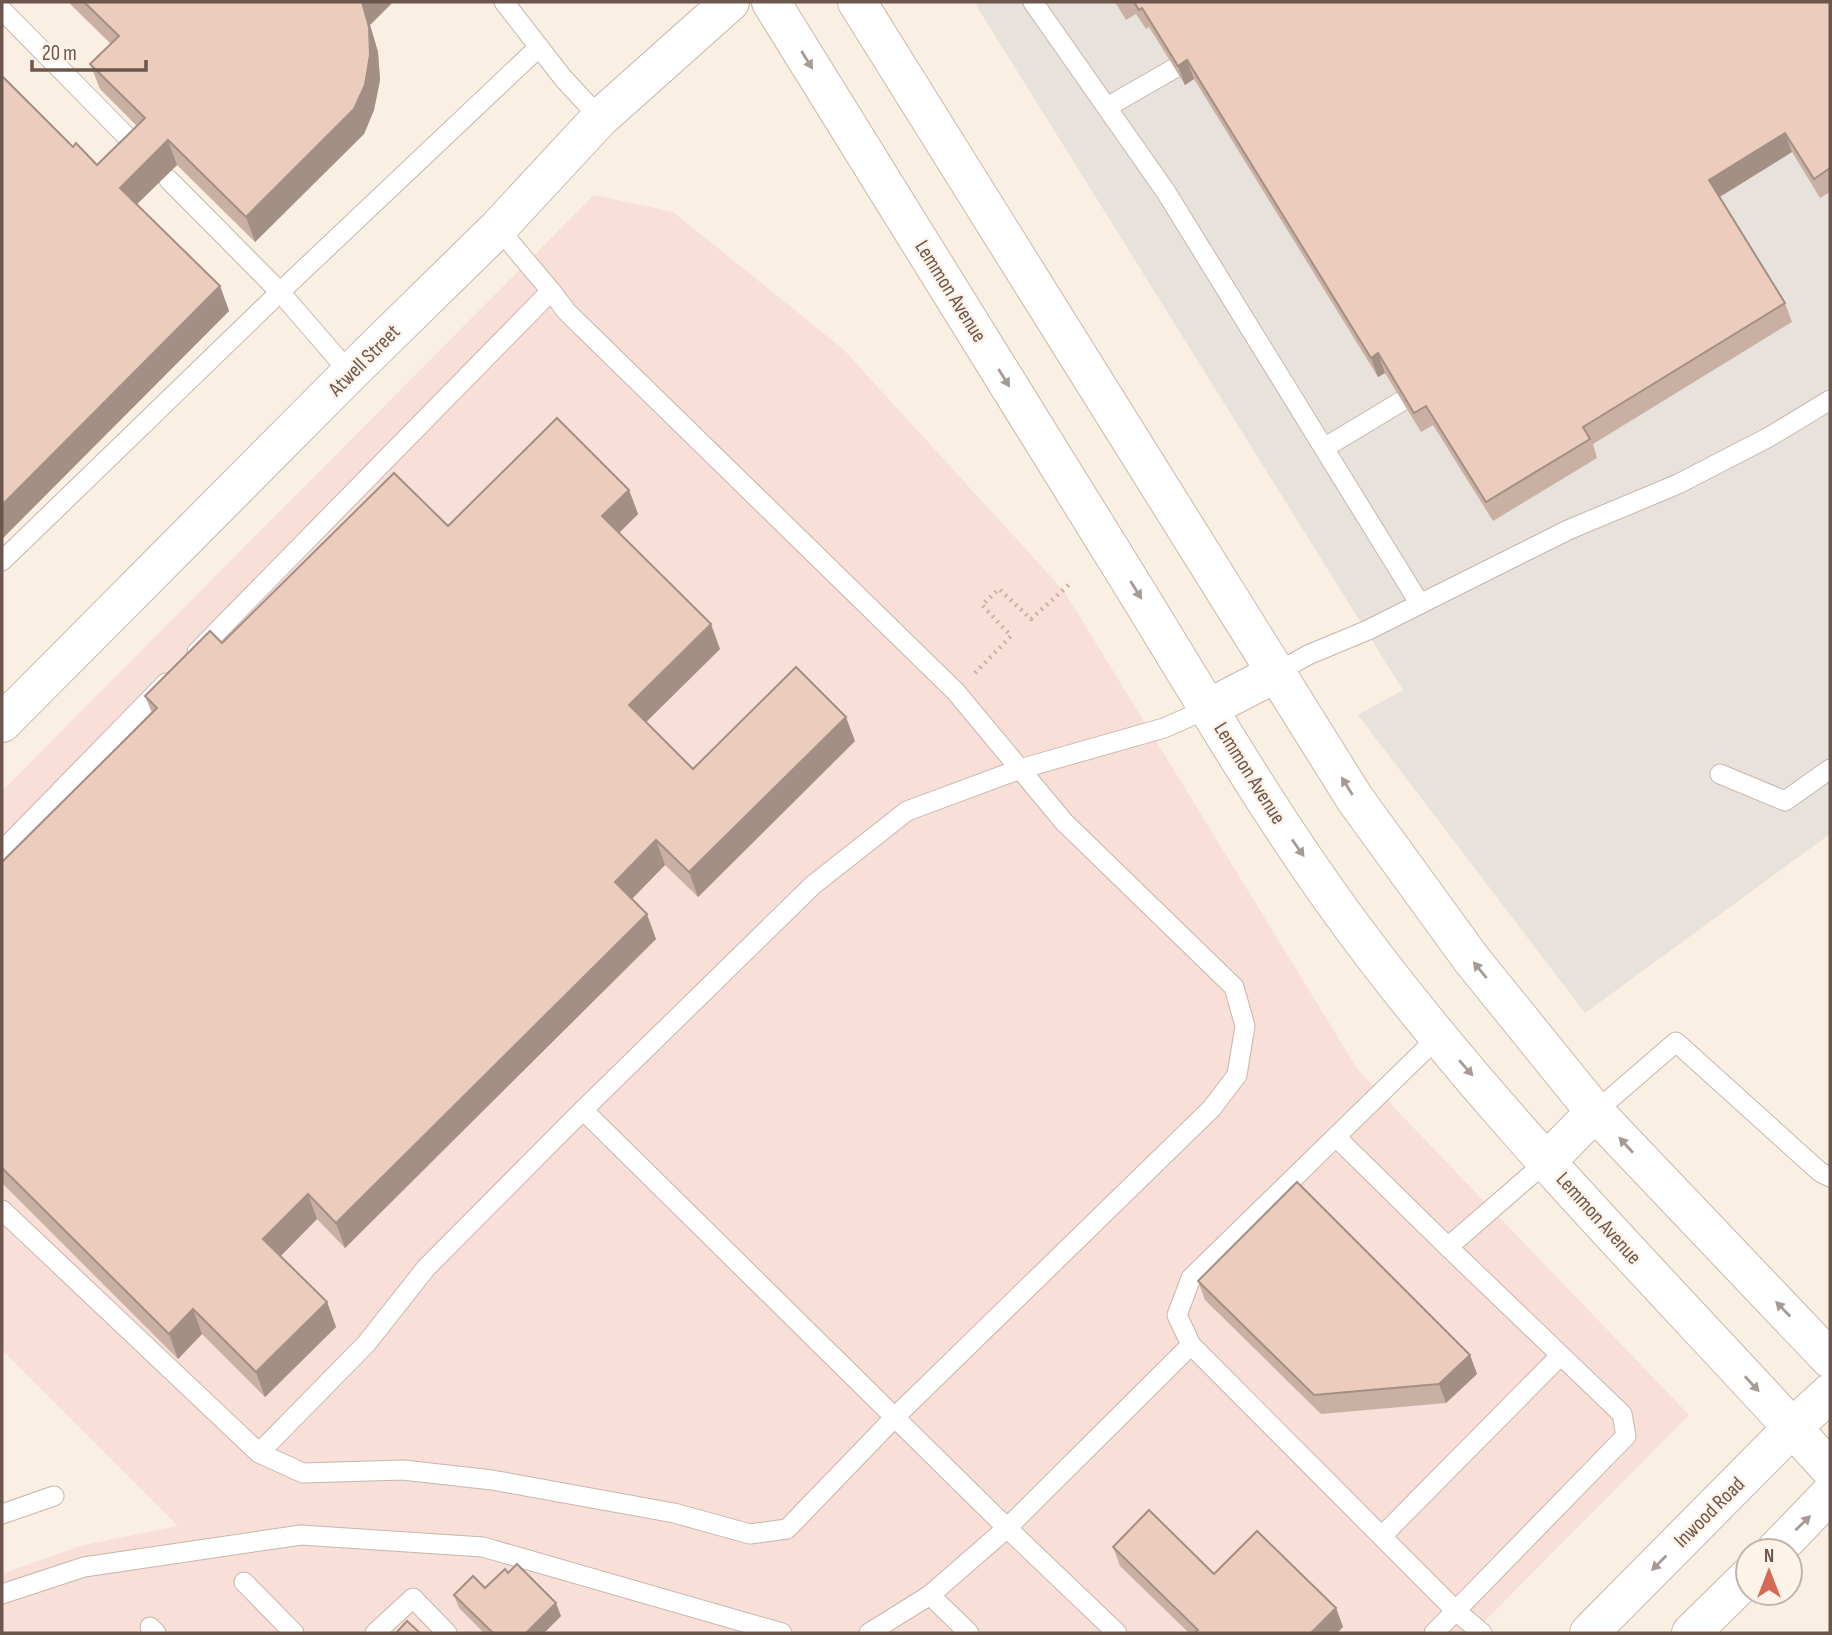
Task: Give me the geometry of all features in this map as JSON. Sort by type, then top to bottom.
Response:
[{"type":"main road","name":"Atwell Street","points":[[2,723],[498,228],[600,118],[730,2]]},
{"type":"main road","name":"Lemmon Avenue","points":[[771,2],[1264,799],[1357,934],[1438,1037],[1547,1161],[1830,1469]]},
{"type":"main road","points":[[856,2],[1355,799],[1472,960],[1595,1112],[1830,1359]]},
{"type":"main road","points":[[1209,708],[1276,673]]},
{"type":"main road","points":[[1547,1161],[1595,1112]]},
{"type":"main road","name":"Inwood Road","points":[[1589,1633],[1830,1393]]},
{"type":"main road","points":[[1788,1537],[1830,1494]]},
{"type":"main road","points":[[1691,1633],[1734,1591]]},
{"type":"lane","points":[[505,2],[563,78],[600,118]]},
{"type":"lane","points":[[1033,2],[1166,192],[1420,604]]},
{"type":"lane","points":[[2,10],[140,150]]},
{"type":"lane","points":[[2,561],[539,47]]},
{"type":"lane","points":[[1107,107],[1175,68]]},
{"type":"lane","points":[[169,180],[280,292],[350,373]]},
{"type":"lane","points":[[2,1210],[259,1453],[303,1473],[404,1470],[492,1480],[674,1513],[750,1534],[787,1529],[895,1417],[1212,1108],[1237,1075],[1245,1026],[1234,987],[1064,821],[956,692],[567,312],[498,228]]},
{"type":"lane","points":[[2,851],[551,291]]},
{"type":"lane","points":[[1276,673],[1308,655],[1368,631],[1568,530],[1678,484],[1769,437],[1830,400]]},
{"type":"lane","points":[[1324,448],[1402,401]]},
{"type":"lane","points":[[259,1453],[366,1344],[426,1268],[583,1110],[813,885],[906,811],[1020,769],[1164,728],[1209,708]]},
{"type":"lane","points":[[1720,774],[1785,801],[1830,769]]},
{"type":"lane","points":[[1438,1037],[1191,1278],[1177,1315],[1191,1345],[1456,1611],[1482,1633]]},
{"type":"lane","points":[[1595,1112],[1676,1042],[1820,1172],[1830,1177]]},
{"type":"lane","points":[[583,1110],[1117,1633]]},
{"type":"lane","points":[[1336,1137],[1622,1414],[1626,1436],[1434,1633]]},
{"type":"lane","points":[[1448,1247],[1547,1161]]},
{"type":"lane","points":[[869,1633],[930,1595],[1007,1528],[1191,1345]]},
{"type":"lane","points":[[1382,1536],[1560,1356]]},
{"type":"lane","points":[[2,1514],[54,1496]]},
{"type":"lane","points":[[2,1594],[83,1567],[301,1535],[483,1547],[782,1633]]},
{"type":"lane","points":[[244,1582],[294,1633]]},
{"type":"lane","points":[[930,1595],[969,1633]]},
{"type":"lane","points":[[375,1633],[413,1598],[447,1633]]},
{"type":"path","points":[[956,692],[1011,636],[982,605],[999,589],[1031,618],[1072,582]]},
{"type":"shaded area","points":[[974,2],[1830,2],[1830,834],[1585,1013],[1358,715],[1403,690]]},
{"type":"shaded area","points":[[594,195],[673,212],[843,349],[1064,591],[1358,1070],[1689,1415],[1473,1633],[2,1633],[2,1574],[80,1546],[178,1526],[2,1350],[2,791]]},
{"type":"building","points":[[84,2],[362,2],[369,27],[370,55],[365,85],[354,109],[246,217],[168,140],[120,188],[220,286],[2,505],[2,76],[73,147],[76,143],[97,165],[145,118],[90,64],[119,36]]},
{"type":"building","points":[[1134,2],[1830,2],[1830,168],[1814,179],[1785,133],[1709,180],[1785,303],[1583,427],[1590,439],[1486,502],[1426,406],[1414,413],[1378,353],[1371,358],[1187,60],[1178,66],[1142,8],[1139,10]]},
{"type":"building","points":[[557,418],[629,490],[602,516],[711,624],[629,705],[693,769],[796,667],[846,717],[689,872],[656,840],[615,882],[647,914],[336,1223],[308,1194],[263,1239],[327,1302],[256,1372],[193,1309],[169,1334],[2,1168],[2,862],[157,708],[145,696],[210,631],[222,643],[394,473],[448,526]]},
{"type":"building","points":[[1297,1182],[1470,1355],[1439,1384],[1314,1395],[1198,1281]]},
{"type":"building","points":[[1149,1510],[1214,1574],[1257,1531],[1336,1608],[1311,1633],[1195,1633],[1198,1630],[1113,1547]]},
{"type":"building","points":[[517,1564],[556,1603],[526,1633],[493,1633],[454,1595],[473,1576],[485,1588],[505,1569],[508,1573]]},
{"type":"building","points":[[407,1621],[420,1633],[396,1633]]}]
